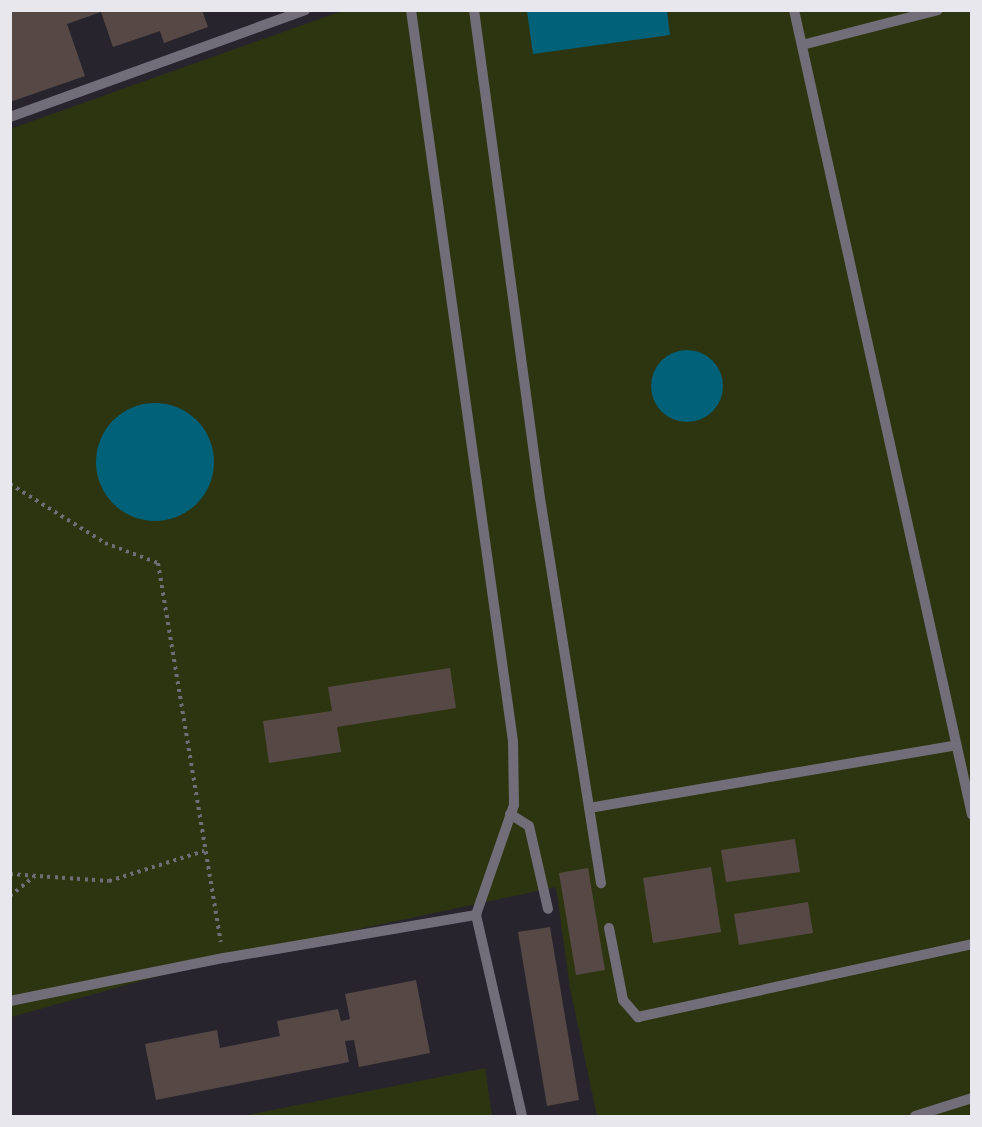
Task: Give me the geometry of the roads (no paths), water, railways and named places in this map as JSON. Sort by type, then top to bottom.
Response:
[{"type":"lane","points":[[10,117],[305,10]]},
{"type":"lane","points":[[411,10],[513,741],[516,787],[510,814],[476,915],[522,1116]]},
{"type":"lane","points":[[474,10],[540,498],[601,883]]},
{"type":"lane","points":[[794,10],[972,814]]},
{"type":"lane","points":[[802,45],[938,10]]},
{"type":"lane","points":[[589,808],[956,745]]},
{"type":"lane","points":[[510,814],[529,826],[548,909]]},
{"type":"lane","points":[[10,1001],[224,958],[476,915]]},
{"type":"lane","points":[[609,928],[623,1000],[638,1017],[972,944]]},
{"type":"lane","points":[[915,1116],[972,1098]]},
{"type":"water","points":[[527,11],[667,11],[670,35],[533,54]]},
{"type":"water","points":[[687,350],[707,356],[717,366],[723,386],[717,406],[707,416],[687,422],[667,416],[657,406],[651,386],[657,366],[667,356]]},
{"type":"water","points":[[155,403],[188,413],[204,429],[214,462],[204,495],[188,511],[155,521],[122,511],[106,495],[96,462],[106,429],[122,413]]}]
